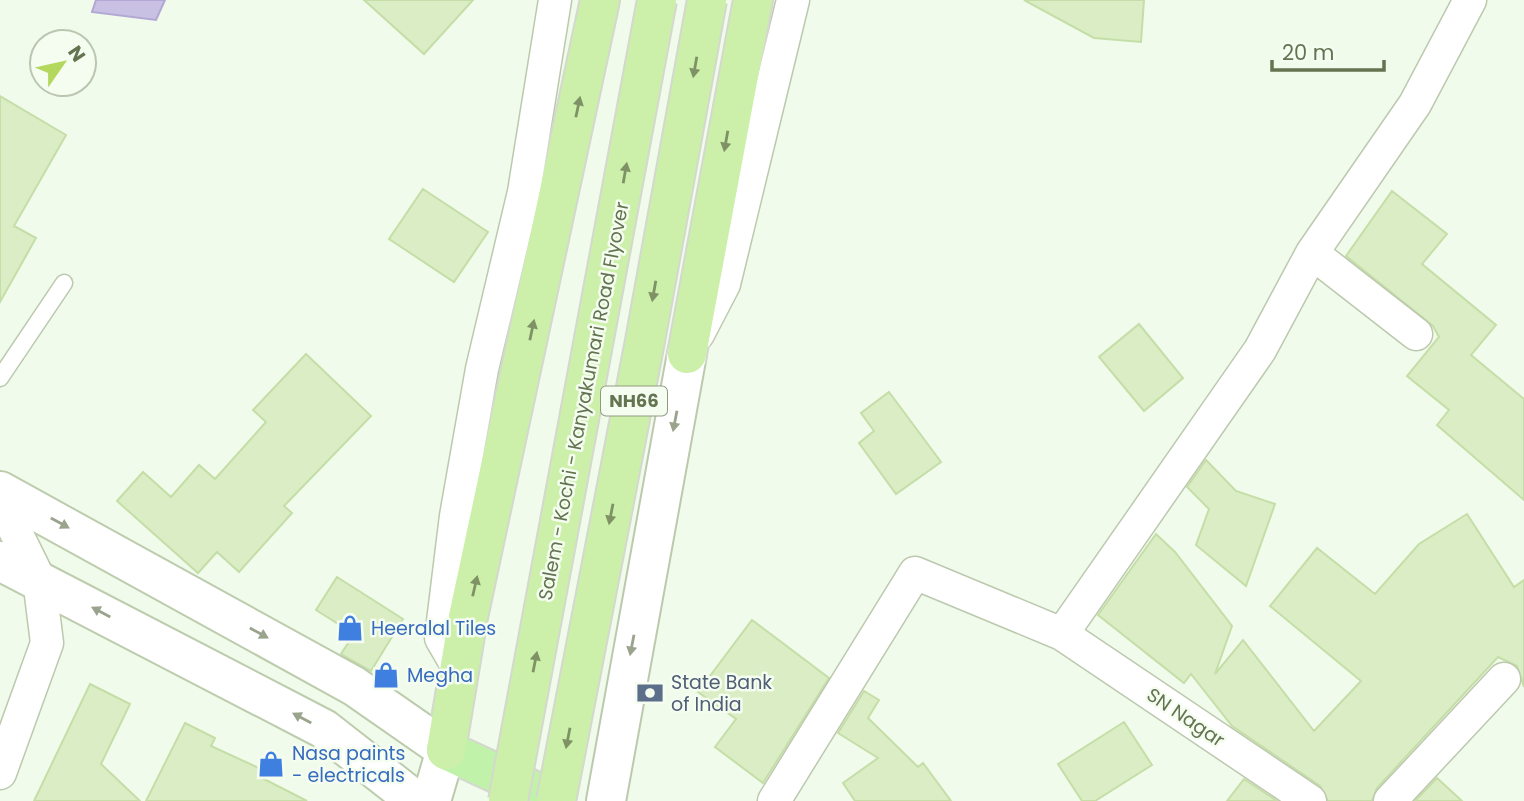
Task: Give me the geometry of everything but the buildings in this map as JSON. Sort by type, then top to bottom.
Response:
[{"type":"highway","points":[[446,750],[459,669],[600,0]]},
{"type":"highway","name":"Salem - Kochi - Kanyakumari Road Flyover","points":[[508,801],[657,0]]},
{"type":"highway","name":"NH66","points":[[556,801],[645,341],[707,0]]},
{"type":"highway","points":[[687,354],[753,0]]},
{"type":"main road","points":[[606,801],[687,354]]},
{"type":"main road","points":[[0,491],[354,686],[446,750],[556,801]]},
{"type":"main road","points":[[0,561],[324,729],[416,801]]},
{"type":"main road","points":[[431,801],[446,750]]},
{"type":"street","points":[[459,669],[441,638],[456,516],[482,369],[524,192],[555,0]]},
{"type":"street","points":[[687,354],[724,284],[793,0]]},
{"type":"street","points":[[1062,634],[1260,350],[1312,253],[1415,104],[1470,0]]},
{"type":"street","points":[[1312,253],[1416,334]]},
{"type":"street","points":[[0,500],[39,579],[47,643],[0,773]]},
{"type":"street","points":[[0,572],[39,579]]},
{"type":"street","name":"SN Nagar","points":[[774,801],[915,573],[1062,634],[1310,801]]},
{"type":"street","points":[[1390,801],[1504,679]]},
{"type":"lane","points":[[0,378],[64,283]]},
{"type":"shaded area","points":[[96,0],[165,0],[156,20],[92,12]]},
{"type":"place","name":"Heeralal Tiles","points":[[350,628]]},
{"type":"place","name":"Megha","points":[[386,675]]},
{"type":"place","name":"State Bank of India","points":[[650,693]]},
{"type":"place","name":"Nasa paints - electricals","points":[[271,764]]}]
